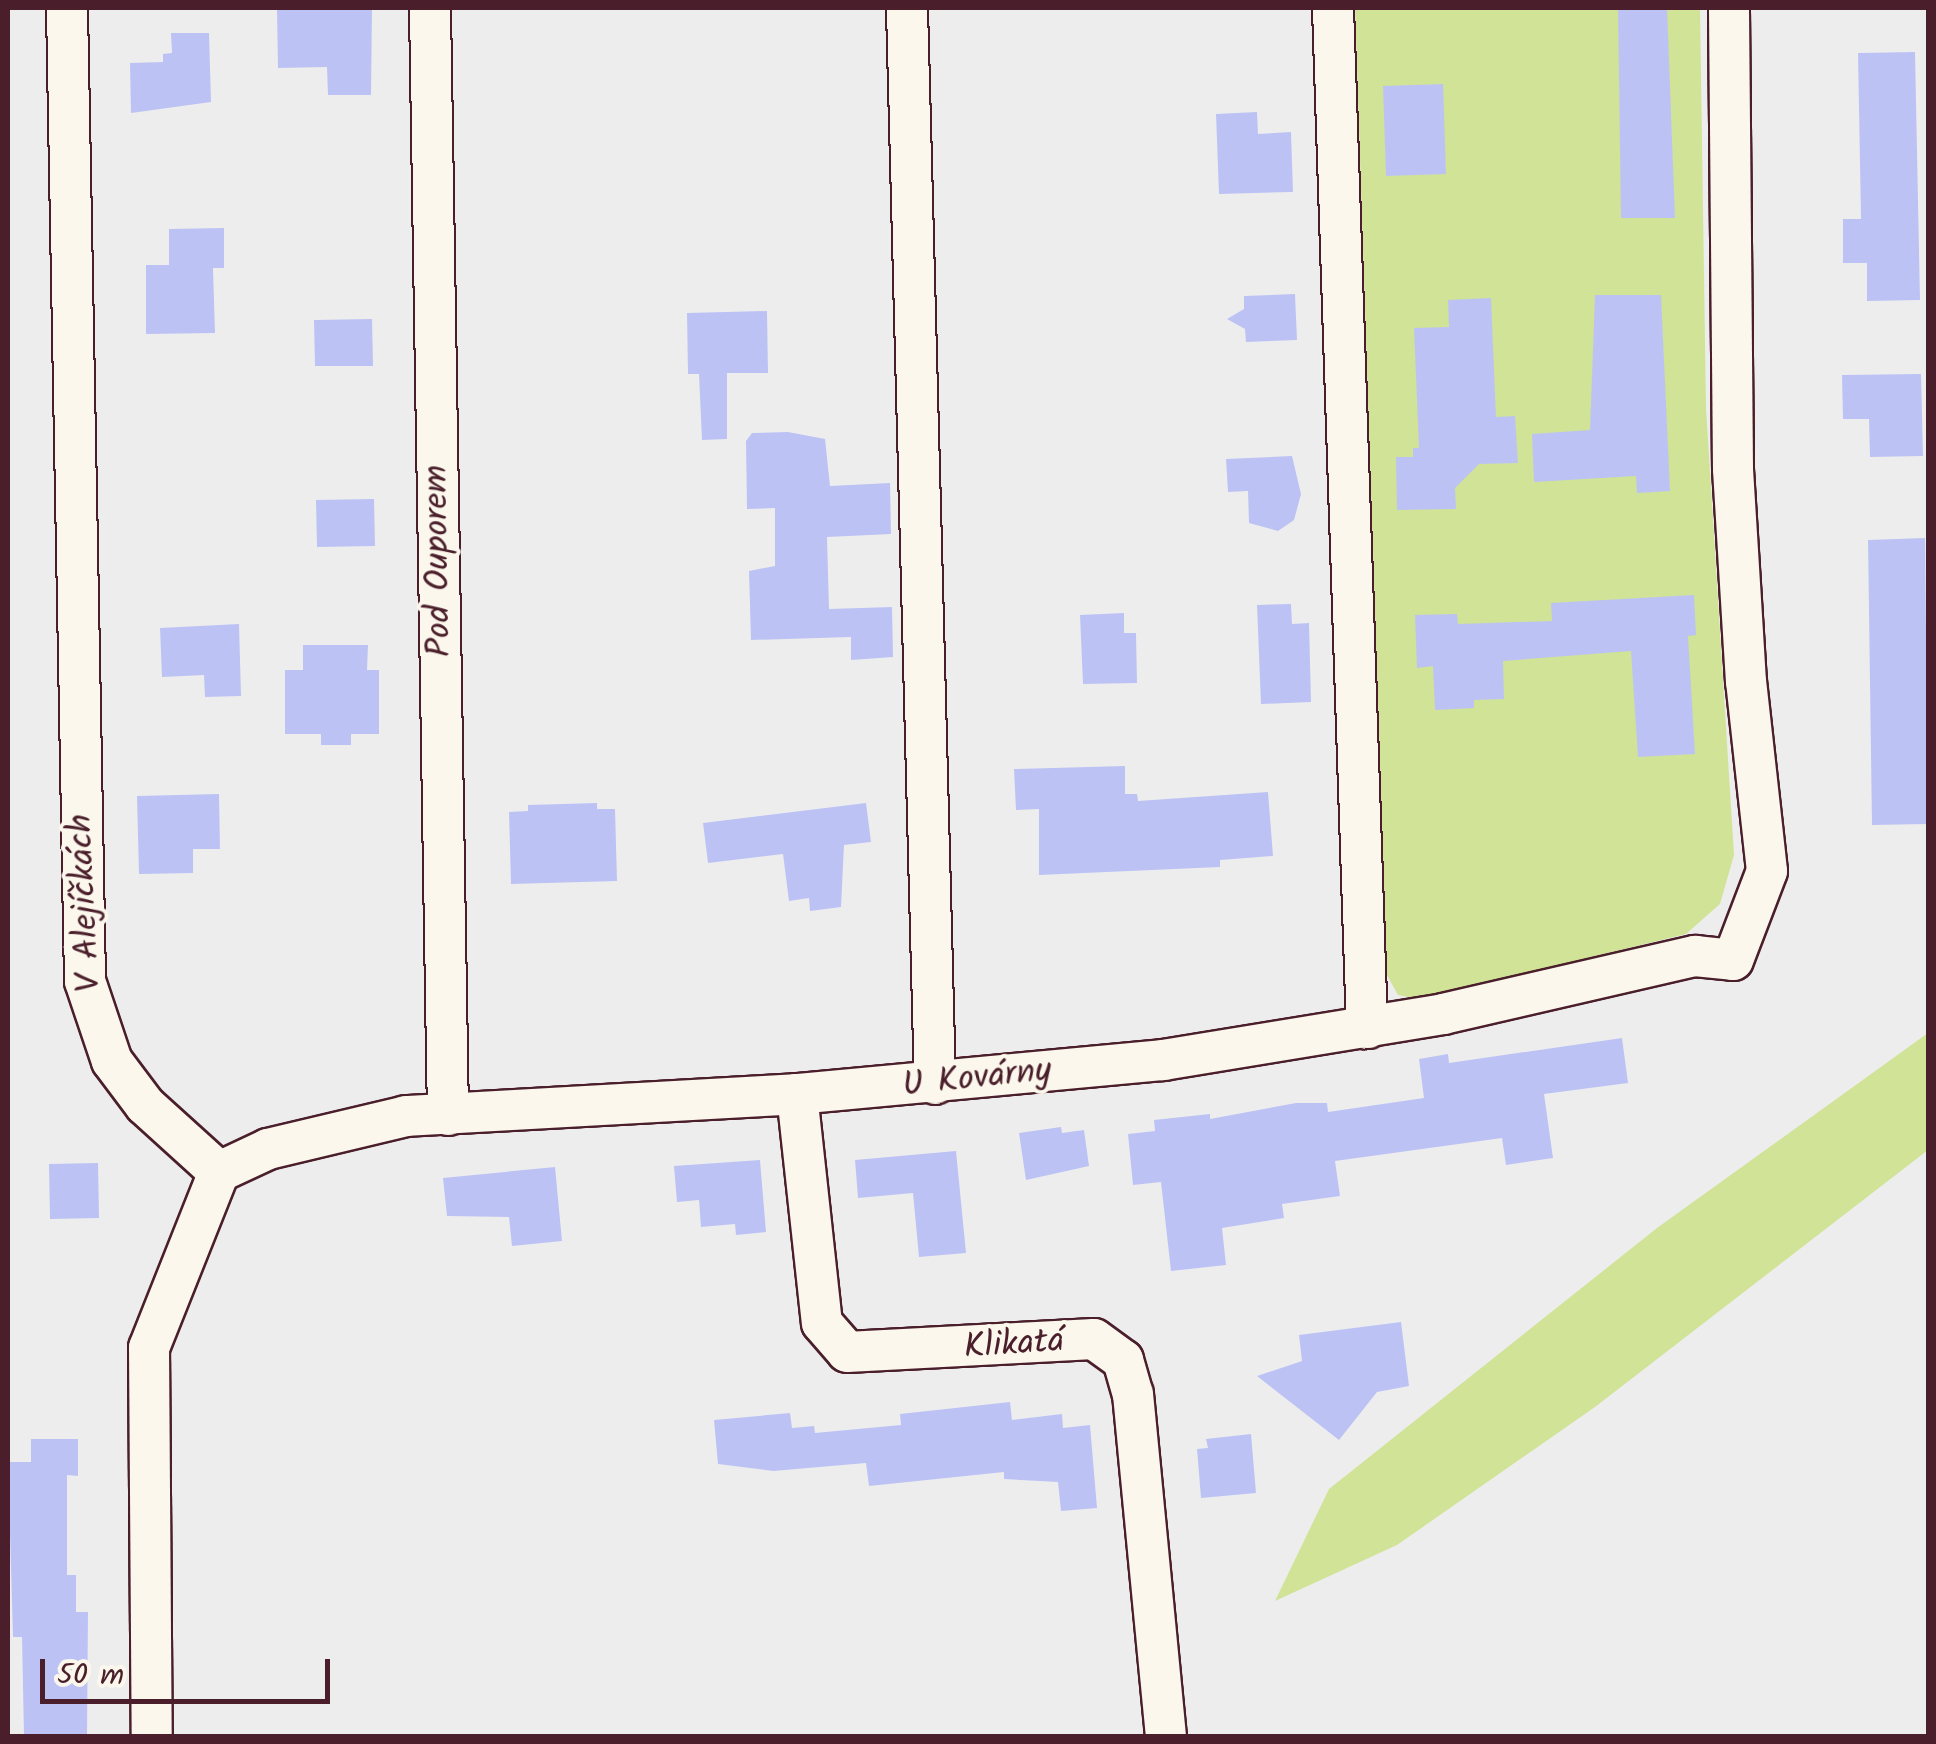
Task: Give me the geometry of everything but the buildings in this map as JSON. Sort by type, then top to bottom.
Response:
[{"type":"street","name":"V Alejíčkách","points":[[66,8],[85,980],[112,1061],[145,1105],[219,1172]]},
{"type":"street","name":"Pod Ouporem","points":[[430,8],[448,1115]]},
{"type":"street","points":[[907,8],[935,1084]]},
{"type":"street","points":[[1333,8],[1367,1028]]},
{"type":"street","name":"U Kovárny","points":[[219,1172],[286,1144],[406,1116],[935,1084],[1163,1060],[1367,1028],[1695,956],[1734,960],[1767,870],[1746,682],[1734,469],[1729,8]]},
{"type":"street","name":"Klikatá","points":[[798,1094],[822,1322],[847,1352],[1094,1339],[1123,1360],[1133,1394],[1166,1736]]},
{"type":"street","points":[[152,1736],[149,1348],[219,1172]]},
{"type":"green space","points":[[1355,8],[1700,8],[1706,408],[1734,855],[1720,904],[1686,934],[1418,999],[1398,995],[1387,975]]},
{"type":"green space","points":[[1928,1033],[1928,1150],[1595,1407],[1397,1545],[1275,1601],[1329,1489],[1657,1228]]}]
